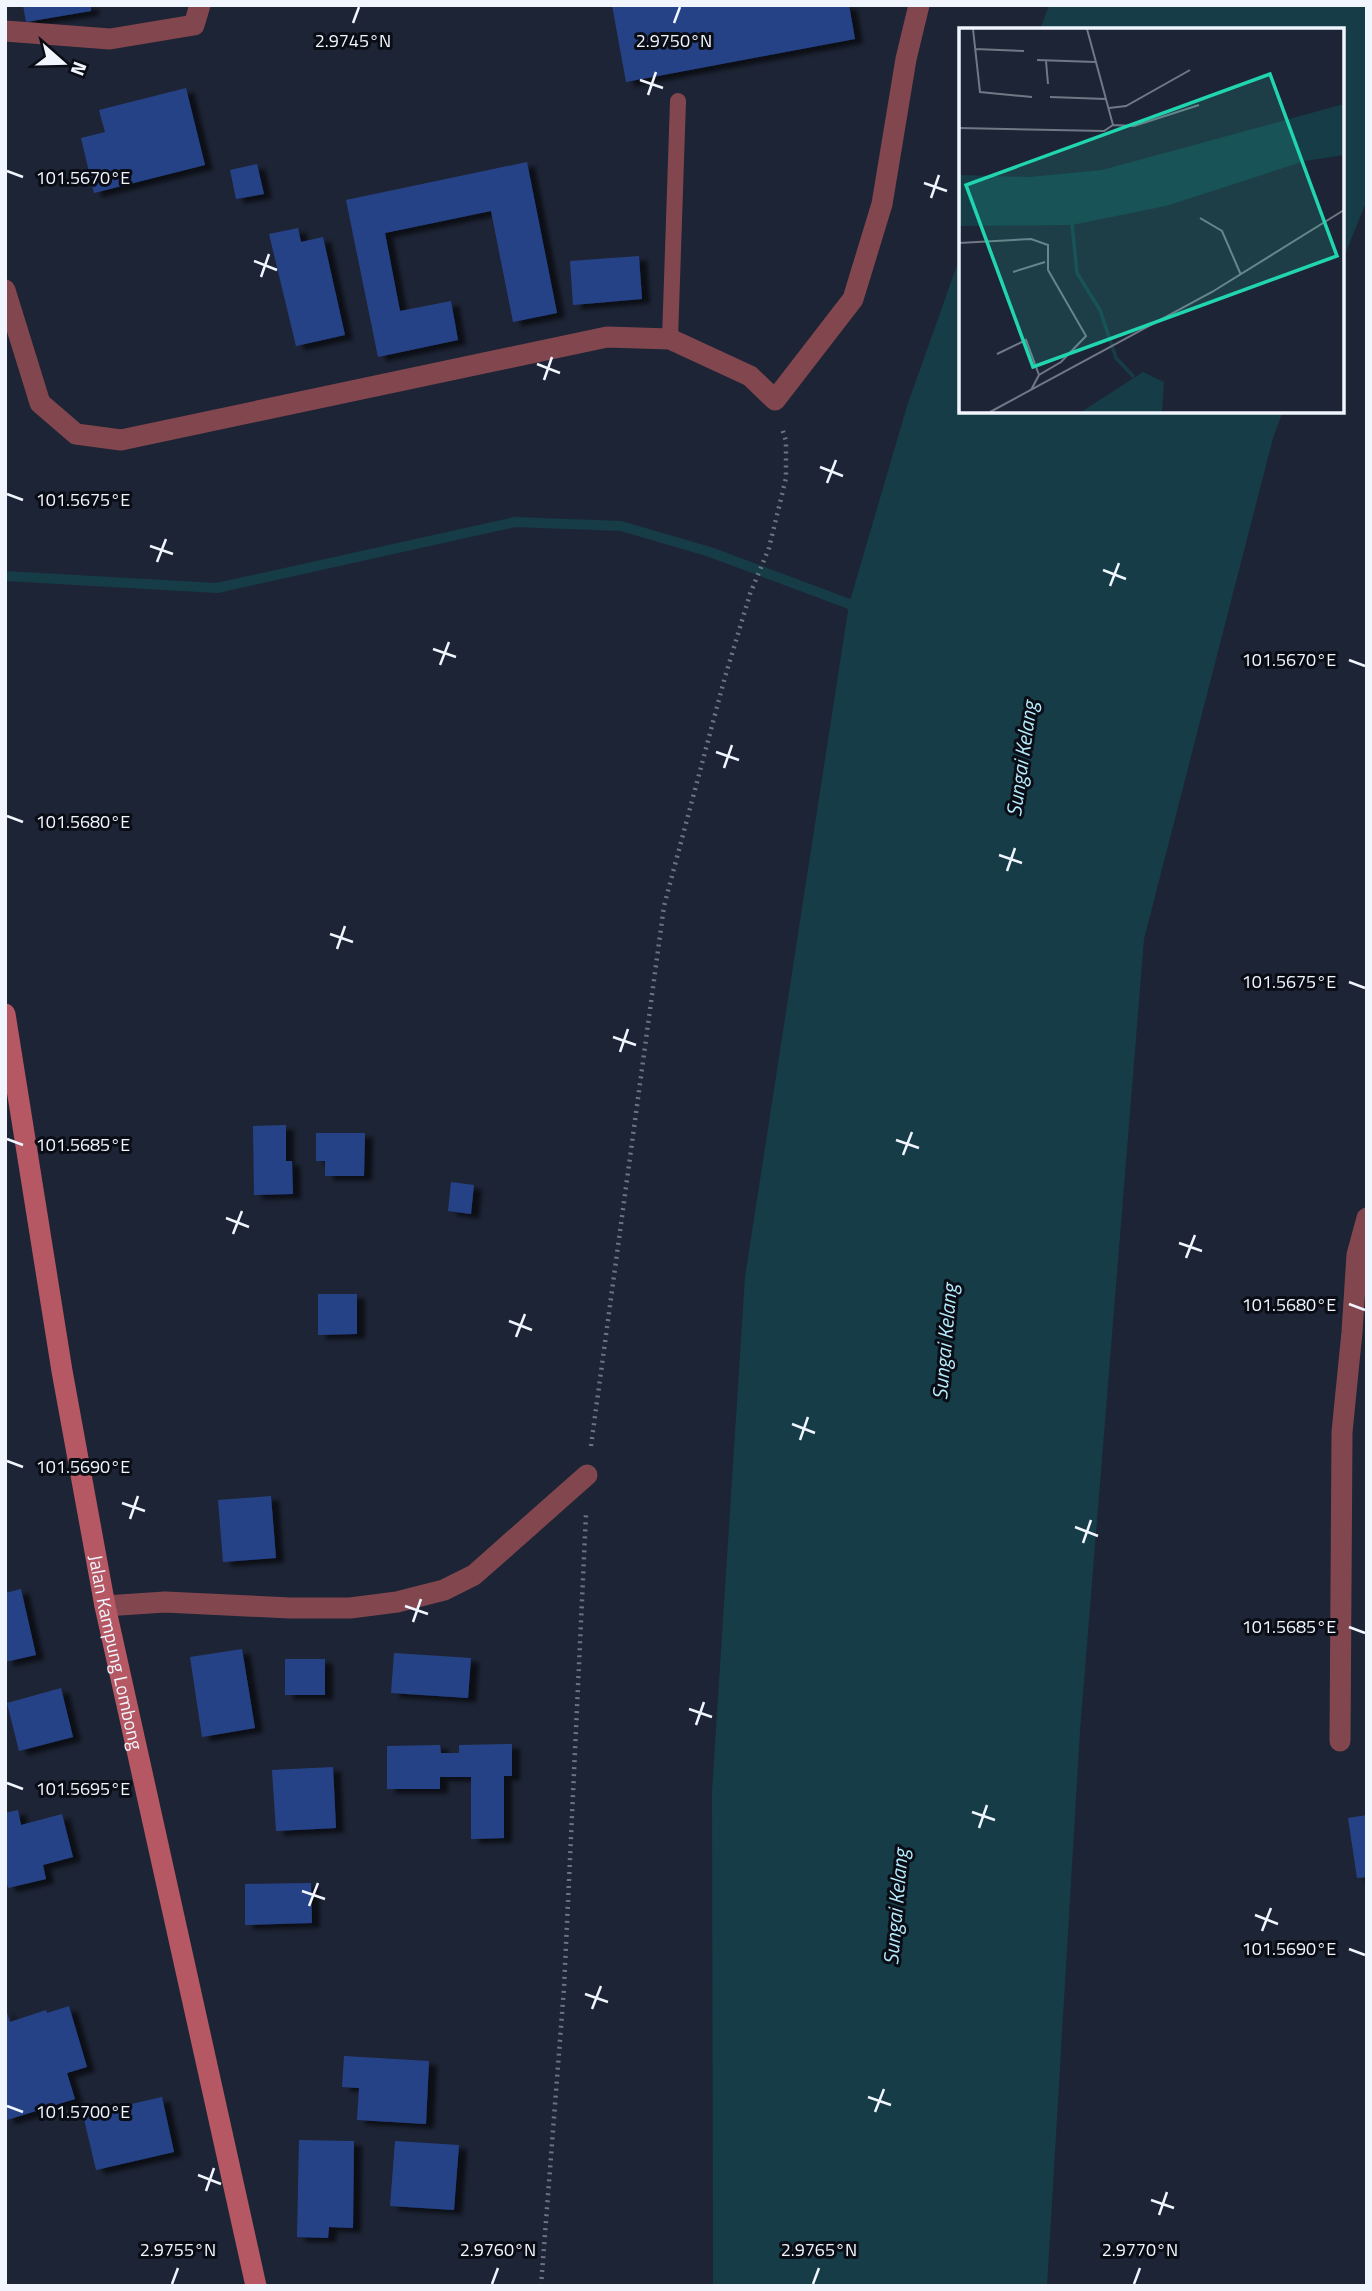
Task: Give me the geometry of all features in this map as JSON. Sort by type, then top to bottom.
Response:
[{"type":"street","points":[[5,32],[110,39],[194,25],[200,5]]},
{"type":"street","points":[[5,290],[40,403],[76,434],[121,440],[607,337],[670,339],[750,376],[775,400],[853,299],[882,204],[906,59],[919,5]]},
{"type":"street","name":"Jalan Kampung Lombong","points":[[5,1014],[62,1371],[105,1606],[256,2286]]},
{"type":"street","points":[[1340,1741],[1342,1432],[1357,1255],[1367,1218]]},
{"type":"street","points":[[105,1606],[165,1602],[350,1608],[397,1602],[443,1590],[474,1575],[587,1475]]},
{"type":"lane","points":[[670,339],[678,101]]},
{"type":"path","points":[[541,2286],[564,1988],[587,1475],[664,906],[725,677],[750,594],[769,548],[786,478],[786,441],[775,400]]},
{"type":"water","points":[[1049,5],[1367,5],[1367,200],[1344,257],[1344,28],[1041,28]]},
{"type":"water","name":"Sungai Kelang","points":[[959,260],[959,413],[1282,413],[1273,438],[1144,939],[1080,1731],[1047,2286],[713,2286],[712,1791],[745,1277],[849,604],[907,406]]},
{"type":"building","points":[[23,5],[91,5],[91,11],[26,22]]},
{"type":"building","points":[[612,5],[849,5],[855,39],[626,82]]},
{"type":"building","points":[[186,88],[205,165],[94,193],[81,138],[105,132],[99,110]]},
{"type":"building","points":[[527,162],[557,313],[513,322],[491,211],[385,233],[400,311],[451,301],[458,340],[378,357],[346,200]]},
{"type":"building","points":[[257,164],[264,194],[236,199],[230,170]]},
{"type":"building","points":[[298,228],[301,242],[323,237],[345,335],[296,346],[269,234]]},
{"type":"building","points":[[639,256],[642,299],[573,305],[570,261]]},
{"type":"building","points":[[286,1125],[286,1161],[292,1161],[293,1194],[254,1195],[253,1126]]},
{"type":"building","points":[[316,1133],[365,1133],[364,1176],[325,1176],[325,1161],[316,1161]]},
{"type":"building","points":[[451,1182],[474,1185],[471,1214],[448,1211]]},
{"type":"building","points":[[318,1294],[357,1294],[357,1334],[318,1335]]},
{"type":"building","points":[[271,1496],[276,1558],[223,1562],[218,1500]]},
{"type":"building","points":[[21,1589],[36,1655],[5,1662],[5,1593]]},
{"type":"building","points":[[242,1649],[255,1728],[202,1737],[190,1657]]},
{"type":"building","points":[[394,1653],[471,1658],[468,1698],[391,1693]]},
{"type":"building","points":[[285,1659],[325,1659],[325,1695],[285,1695]]},
{"type":"building","points":[[61,1688],[73,1737],[19,1751],[7,1703]]},
{"type":"building","points":[[512,1744],[512,1776],[504,1776],[504,1838],[471,1839],[471,1777],[440,1777],[440,1789],[387,1789],[387,1746],[440,1745],[441,1753],[459,1753],[459,1745]]},
{"type":"building","points":[[333,1767],[336,1828],[276,1831],[272,1770]]},
{"type":"building","points":[[18,1810],[21,1825],[62,1814],[73,1857],[43,1865],[46,1879],[8,1888],[5,1877],[5,1813]]},
{"type":"building","points":[[1367,1815],[1367,1877],[1357,1878],[1348,1818]]},
{"type":"building","points":[[311,1883],[312,1923],[245,1925],[245,1884]]},
{"type":"building","points":[[69,2006],[87,2067],[67,2073],[75,2099],[7,2120],[5,2007],[10,2022],[46,2010],[47,2013]]},
{"type":"building","points":[[344,2056],[429,2061],[426,2124],[357,2120],[359,2088],[342,2087]]},
{"type":"building","points":[[162,2097],[174,2152],[96,2170],[83,2115]]},
{"type":"building","points":[[299,2140],[354,2141],[353,2228],[329,2227],[328,2238],[297,2237]]},
{"type":"building","points":[[395,2141],[459,2145],[454,2210],[390,2206]]},
{"type":"waterway","points":[[5,576],[217,588],[515,522],[621,526],[710,552],[860,608]]}]
